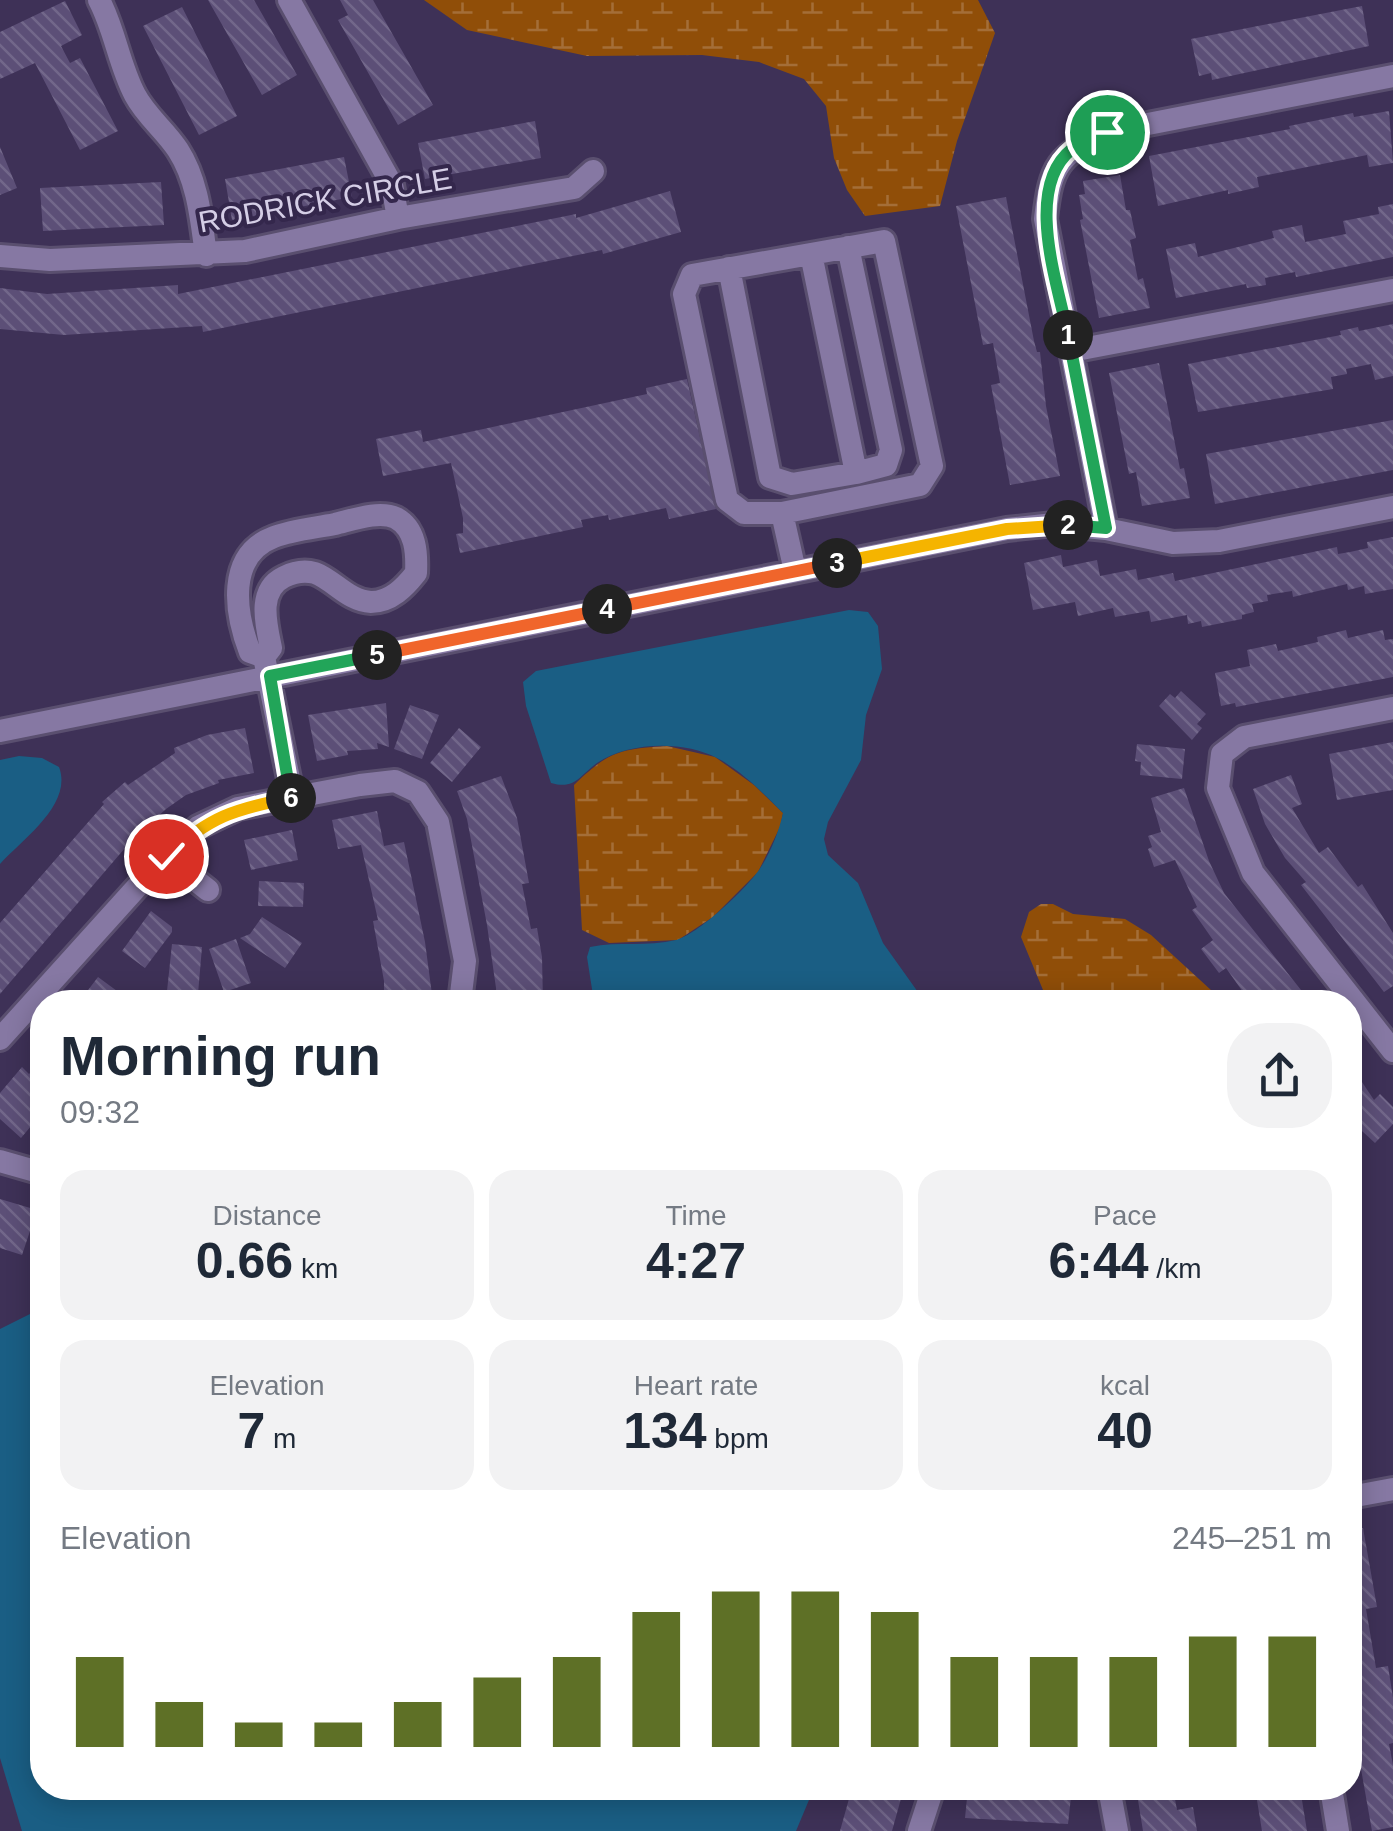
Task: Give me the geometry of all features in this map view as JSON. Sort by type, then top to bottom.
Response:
[{"type":"street","points":[[99,0],[137,99],[177,148],[188,169],[200,208],[206,255]]},
{"type":"street","points":[[290,0],[392,185],[398,218]]},
{"type":"street","points":[[1106,528],[1045,220],[1049,180],[1070,150],[1107,132],[1393,76]]},
{"type":"street","name":"RODRICK CIRCLE","points":[[0,256],[50,260],[245,250],[398,218],[574,188],[592,170]]},
{"type":"street","points":[[884,241],[932,466],[920,485],[782,513],[744,513],[727,500],[684,294],[692,275],[810,254],[884,241]]},
{"type":"street","points":[[729,268],[770,478],[792,484],[856,473],[886,465],[891,450],[848,247]]},
{"type":"street","points":[[810,254],[856,473]]},
{"type":"street","points":[[1071,351],[1393,290]]},
{"type":"street","points":[[0,732],[267,666],[1007,529],[1054,524],[1106,528],[1173,543],[1219,540],[1393,507]]},
{"type":"street","points":[[782,513],[795,571]]},
{"type":"street","points":[[267,666],[250,652],[238,608],[241,566],[257,546],[274,536],[369,517],[394,517],[404,524],[417,554],[416,573],[396,594],[368,602],[340,590],[319,574],[304,570],[275,582],[268,594],[265,616],[271,648],[267,666],[293,798]]},
{"type":"street","points":[[1345,990],[1253,872],[1218,788],[1222,754],[1244,736],[1393,708]]},
{"type":"street","points":[[44,990],[166,856],[198,828],[238,808],[395,781],[418,792],[438,822],[465,961],[461,990]]},
{"type":"street","points":[[166,856],[208,890]]},
{"type":"street","points":[[0,1039],[30,1006]]},
{"type":"street","points":[[1362,1012],[1393,1052]]},
{"type":"street","points":[[0,1161],[30,1169]]},
{"type":"street","points":[[1362,1495],[1393,1489]]},
{"type":"street","points":[[919,1831],[929,1800]]},
{"type":"street","points":[[1111,1800],[1117,1831]]},
{"type":"street","points":[[1333,1800],[1338,1831]]},
{"type":"green space","points":[[424,0],[978,0],[995,33],[957,141],[940,206],[865,216],[847,190],[834,158],[826,106],[804,79],[759,62],[702,55],[587,56],[467,30]]},
{"type":"green space","points":[[667,746],[715,757],[754,785],[783,813],[780,827],[758,872],[713,917],[678,940],[609,943],[582,930],[574,785],[616,754]]},
{"type":"green space","points":[[1041,904],[1053,904],[1073,914],[1125,919],[1151,935],[1211,990],[1043,990],[1021,937],[1029,912]]},
{"type":"water","points":[[849,610],[868,612],[878,626],[882,669],[866,715],[861,760],[828,822],[824,839],[828,855],[858,883],[883,943],[916,990],[592,990],[587,957],[590,947],[665,942],[696,930],[733,899],[759,870],[774,843],[783,813],[726,763],[688,748],[656,746],[624,751],[597,763],[571,783],[551,783],[526,706],[523,682],[536,671]]},
{"type":"water","points":[[19,756],[42,758],[59,767],[59,794],[44,820],[0,864],[0,760]]},
{"type":"water","points":[[30,1314],[30,1800],[809,1800],[796,1831],[22,1831],[0,1758],[0,1329]]},
{"type":"building","points":[[208,0],[254,0],[297,75],[262,95]]},
{"type":"building","points":[[340,0],[373,0],[433,105],[398,125],[338,20],[348,15]]},
{"type":"building","points":[[65,1],[82,35],[61,46],[70,63],[80,58],[118,131],[80,150],[35,63],[0,79],[0,32]]},
{"type":"building","points":[[1362,6],[1369,46],[1212,80],[1211,73],[1199,76],[1191,39]]},
{"type":"building","points":[[182,7],[237,116],[199,135],[143,26]]},
{"type":"building","points":[[1389,111],[1393,163],[1369,167],[1367,155],[1257,177],[1259,187],[1158,206],[1149,156],[1353,113],[1354,117]]},
{"type":"building","points":[[535,121],[541,158],[425,179],[418,143]]},
{"type":"building","points":[[0,147],[17,188],[0,195]]},
{"type":"building","points":[[344,157],[352,197],[232,220],[225,179]]},
{"type":"building","points":[[1120,175],[1136,238],[1130,240],[1138,280],[1143,278],[1150,308],[1099,318],[1080,220],[1083,219],[1079,195],[1085,194],[1083,181]]},
{"type":"building","points":[[161,182],[164,225],[43,231],[40,188]]},
{"type":"building","points":[[670,191],[681,232],[603,254],[602,250],[203,332],[202,326],[64,335],[0,329],[0,288],[47,294],[178,285],[178,294],[576,214],[576,218]]},
{"type":"building","points":[[1006,197],[1034,341],[1040,352],[1060,476],[1010,485],[991,385],[1000,383],[993,343],[983,345],[956,206]]},
{"type":"building","points":[[1393,204],[1393,257],[1296,277],[1295,272],[1265,278],[1266,285],[1247,288],[1246,284],[1176,298],[1166,249],[1195,243],[1198,257],[1274,238],[1272,231],[1302,225],[1305,242],[1346,234],[1343,221],[1379,214],[1378,207]]},
{"type":"building","points":[[1393,324],[1393,376],[1375,380],[1371,364],[1331,377],[1333,389],[1198,412],[1188,364],[1341,335],[1340,331],[1358,327],[1359,331]]},
{"type":"building","points":[[1159,363],[1180,469],[1184,468],[1190,498],[1142,506],[1136,472],[1129,474],[1109,373]]},
{"type":"building","points":[[687,379],[716,509],[669,519],[666,508],[609,520],[608,515],[581,520],[583,527],[460,553],[456,534],[463,533],[463,518],[451,463],[383,476],[376,439],[421,430],[423,442],[647,394],[646,388]]},
{"type":"building","points":[[1393,420],[1393,470],[1215,504],[1206,454]]},
{"type":"building","points":[[1393,537],[1393,589],[1365,594],[1364,586],[1348,590],[1347,584],[1293,597],[1292,591],[1267,595],[1268,601],[1252,604],[1254,612],[1242,615],[1242,619],[1202,627],[1201,621],[1188,624],[1187,615],[1151,622],[1149,611],[1115,617],[1113,608],[1078,616],[1075,602],[1033,610],[1024,563],[1061,555],[1063,567],[1097,560],[1100,576],[1136,569],[1138,580],[1173,573],[1175,581],[1337,547],[1338,554],[1350,552],[1368,548],[1367,542]]},
{"type":"building","points":[[1346,630],[1348,638],[1383,630],[1385,640],[1393,639],[1393,677],[1236,707],[1235,703],[1221,706],[1215,673],[1250,666],[1247,650],[1276,644],[1278,651],[1318,642],[1317,637]]},
{"type":"building","points":[[1181,691],[1206,714],[1197,724],[1202,728],[1192,740],[1159,706],[1170,694],[1175,698]]},
{"type":"building","points":[[386,703],[389,747],[377,743],[378,749],[347,751],[348,755],[317,761],[308,715]]},
{"type":"building","points":[[410,705],[439,715],[422,759],[394,749]]},
{"type":"building","points":[[245,728],[254,773],[218,780],[219,783],[186,795],[166,809],[131,841],[0,994],[0,923],[102,802],[125,782],[128,785],[175,753],[174,748],[207,735]]},
{"type":"building","points":[[459,728],[481,747],[452,782],[430,763]]},
{"type":"building","points":[[1393,742],[1393,790],[1337,800],[1329,754]]},
{"type":"building","points":[[1137,744],[1185,749],[1182,779],[1140,775],[1141,762],[1135,761]]},
{"type":"building","points":[[1291,775],[1302,804],[1292,808],[1319,853],[1328,847],[1358,887],[1362,884],[1393,933],[1393,986],[1384,992],[1301,885],[1306,882],[1285,858],[1265,824],[1253,789]]},
{"type":"building","points":[[501,776],[517,818],[529,883],[522,884],[531,929],[537,928],[543,990],[496,990],[467,819],[457,791]]},
{"type":"building","points":[[1184,788],[1224,893],[1301,990],[1242,990],[1226,968],[1219,973],[1201,949],[1213,940],[1192,910],[1197,907],[1175,860],[1154,867],[1148,836],[1161,832],[1151,798]]},
{"type":"building","points":[[377,811],[384,846],[404,842],[431,990],[384,990],[373,921],[378,920],[361,845],[338,849],[332,820]]},
{"type":"building","points":[[292,830],[298,860],[251,870],[244,840]]},
{"type":"building","points":[[259,881],[304,883],[303,907],[258,906]]},
{"type":"building","points":[[151,911],[172,927],[172,932],[145,968],[122,951]]},
{"type":"building","points":[[262,917],[302,943],[285,968],[240,938],[250,934]]},
{"type":"building","points":[[236,939],[251,983],[223,990],[209,949]]},
{"type":"building","points":[[172,944],[202,947],[198,990],[167,990]]},
{"type":"building","points":[[98,977],[116,990],[88,990]]},
{"type":"building","points":[[22,1067],[29,1074],[30,1127],[21,1138],[0,1119],[0,1093]]},
{"type":"building","points":[[1362,1082],[1374,1100],[1380,1094],[1393,1107],[1393,1124],[1375,1143],[1362,1131]]},
{"type":"building","points":[[0,1199],[30,1208],[30,1231],[22,1255],[0,1248]]},
{"type":"building","points":[[1362,1528],[1377,1607],[1366,1609],[1376,1668],[1388,1666],[1393,1698],[1393,1743],[1389,1744],[1393,1827],[1372,1831],[1362,1775]]},
{"type":"building","points":[[849,1800],[901,1800],[892,1831],[840,1831]]},
{"type":"building","points":[[967,1800],[1071,1800],[1068,1824],[965,1818]]},
{"type":"building","points":[[1138,1800],[1175,1800],[1177,1810],[1193,1807],[1197,1831],[1143,1831]]},
{"type":"building","points":[[1257,1800],[1302,1800],[1307,1831],[1262,1831]]},
{"type":"route","points":[[166,856],[198,828],[238,808],[293,798],[270,676],[1007,529],[1054,524],[1106,528],[1045,220],[1049,180],[1070,150],[1107,132]]}]
